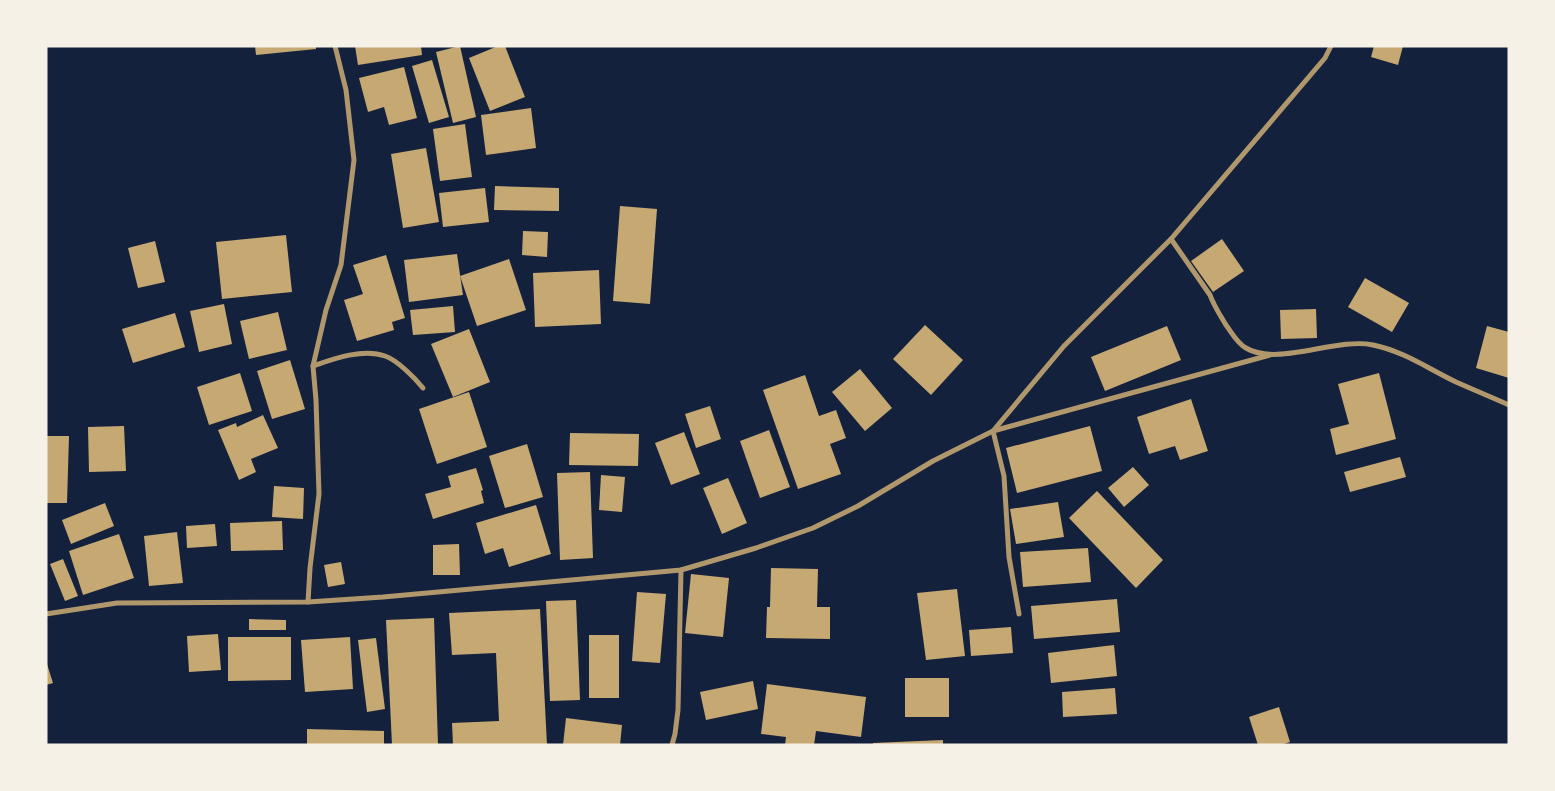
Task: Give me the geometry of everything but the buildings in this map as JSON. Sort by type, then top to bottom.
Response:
[{"type":"street","points":[[308,602],[319,494],[313,366],[326,310],[341,265],[354,160],[346,90],[335,46]]},
{"type":"street","points":[[993,432],[1064,346],[1170,239],[1325,58],[1331,46]]},
{"type":"street","points":[[1170,239],[1210,295],[1238,341],[1246,348],[1270,355]]},
{"type":"street","points":[[46,614],[117,602],[308,602],[383,598],[681,570],[756,548],[813,528],[858,506],[933,462],[993,432],[1270,355],[1356,342],[1374,345],[1399,353],[1456,382],[1509,405]]},
{"type":"street","points":[[313,366],[351,354],[386,356],[399,364],[423,388]]},
{"type":"street","points":[[993,432],[1004,476],[1009,557],[1019,614]]},
{"type":"street","points":[[672,745],[676,734],[678,710],[681,570]]}]
